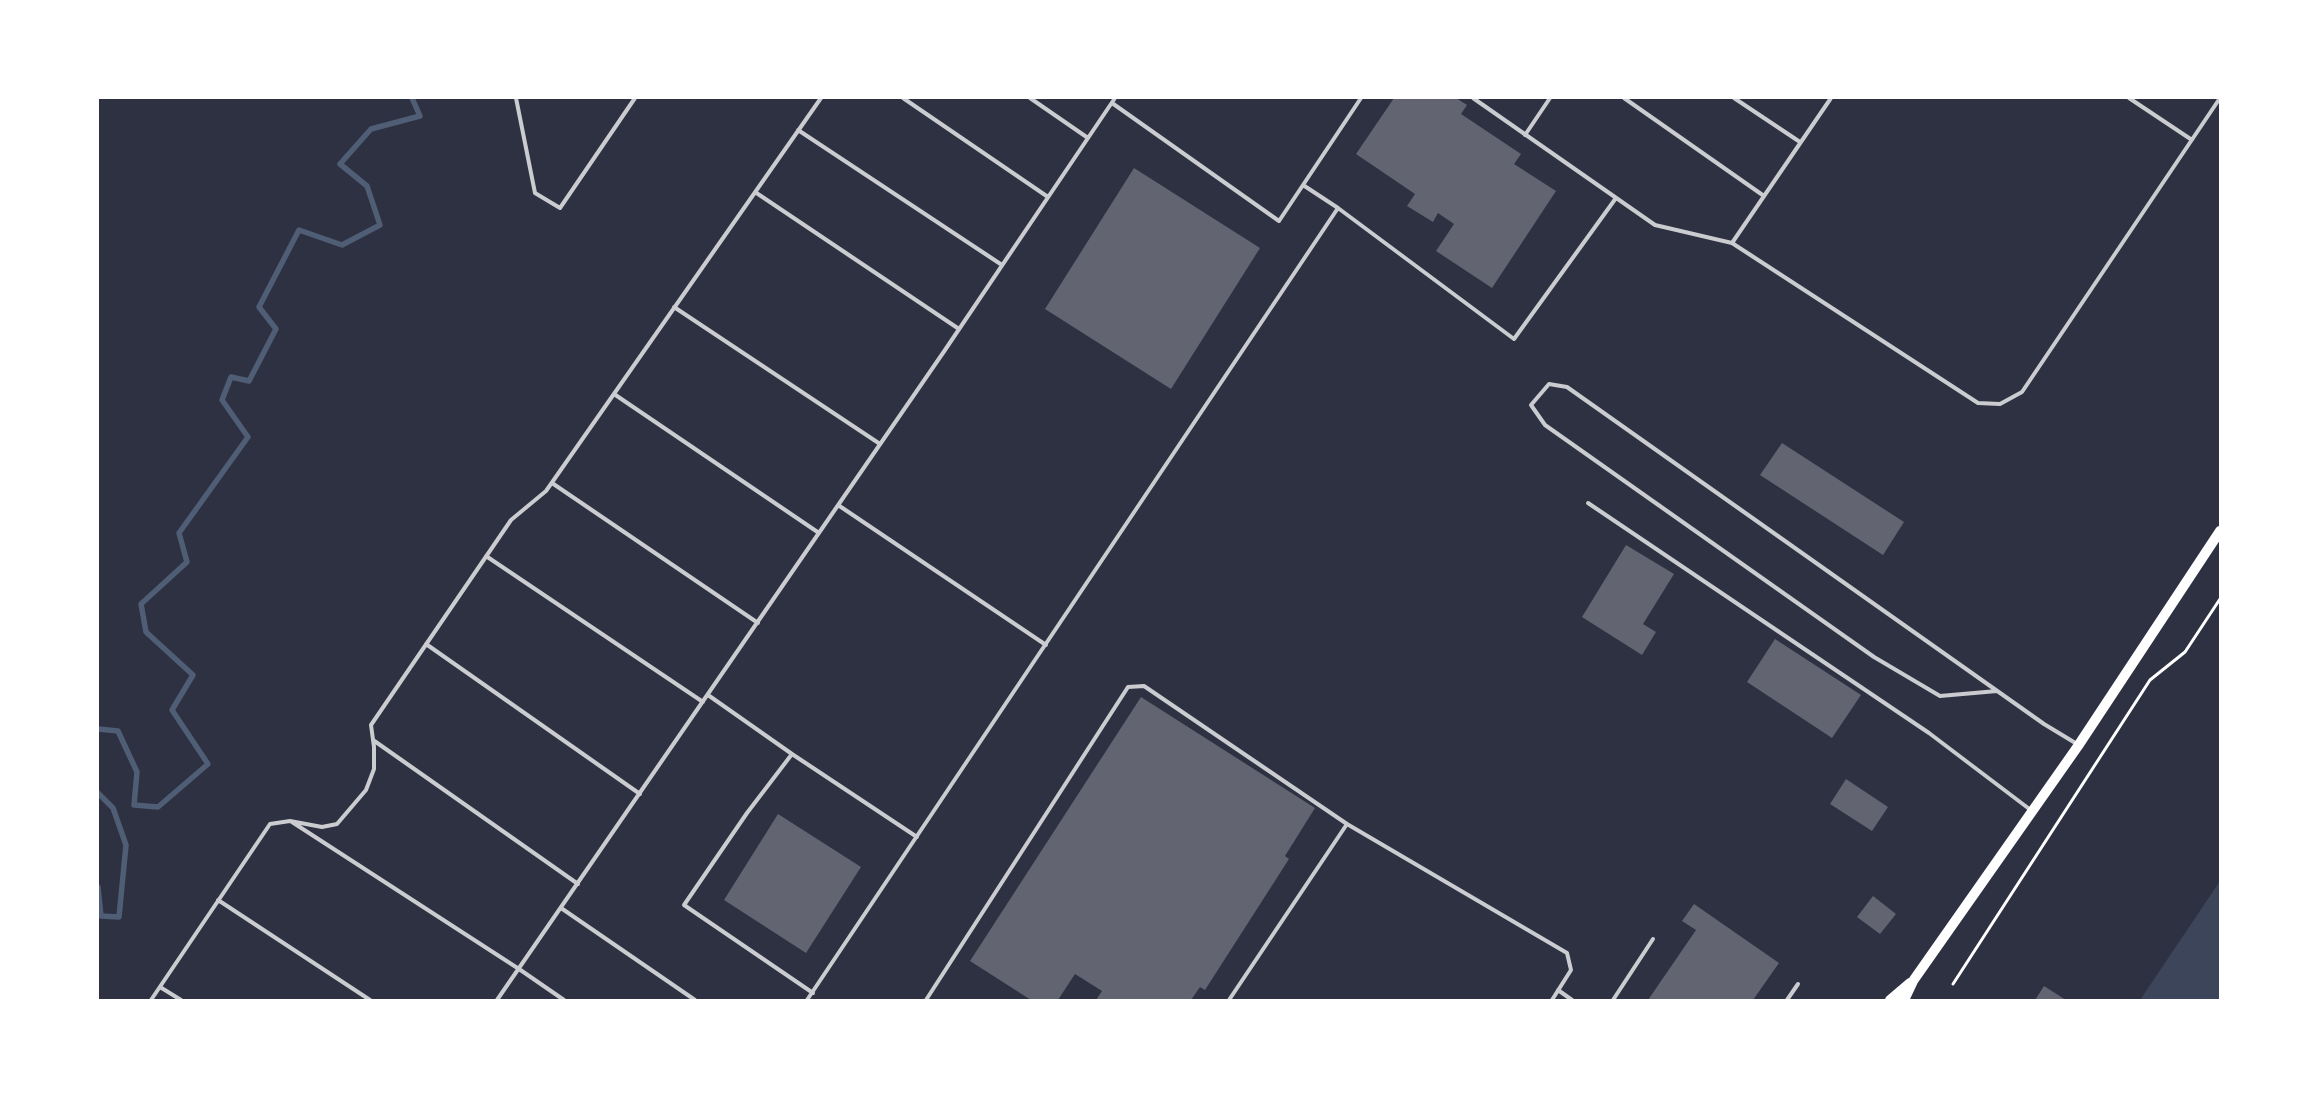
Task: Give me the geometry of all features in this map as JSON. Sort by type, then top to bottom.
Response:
[{"type":"main road","points":[[1904,1000],[1913,981],[2078,746],[2220,531]]},
{"type":"main road","points":[[1890,1000],[1913,981]]},
{"type":"lane","points":[[516,98],[535,192],[560,208],[635,98]]},
{"type":"lane","points":[[151,1000],[270,824],[290,821],[322,827],[337,824],[366,790],[374,770],[373,739],[370,725],[511,520],[546,491],[552,483],[821,98]]},
{"type":"lane","points":[[903,98],[1048,197]]},
{"type":"lane","points":[[1030,98],[1088,138]]},
{"type":"lane","points":[[497,1000],[758,623],[1115,98]]},
{"type":"lane","points":[[1112,103],[1279,221],[1361,98]]},
{"type":"lane","points":[[1473,98],[1655,225],[1732,242],[1978,403],[2000,404],[2022,392],[2220,98]]},
{"type":"lane","points":[[1525,134],[1550,98]]},
{"type":"lane","points":[[1624,98],[1764,196]]},
{"type":"lane","points":[[1734,98],[1800,142]]},
{"type":"lane","points":[[1732,242],[1831,98]]},
{"type":"lane","points":[[2129,98],[2192,140]]},
{"type":"lane","points":[[798,130],[1002,265]]},
{"type":"lane","points":[[1303,185],[1338,208],[1514,339],[1616,198]]},
{"type":"lane","points":[[755,192],[959,329]]},
{"type":"lane","points":[[807,1000],[1338,208]]},
{"type":"lane","points":[[674,307],[880,444]]},
{"type":"lane","points":[[1997,691],[1940,696],[1899,672],[1866,651],[1545,425],[1531,405],[1549,384],[1567,387],[1997,691],[2078,746]]},
{"type":"lane","points":[[614,394],[819,533]]},
{"type":"lane","points":[[552,483],[758,623]]},
{"type":"lane","points":[[1588,502],[1929,733],[2032,811]]},
{"type":"lane","points":[[838,505],[1046,645]]},
{"type":"lane","points":[[486,556],[702,702]]},
{"type":"lane","points":[[426,644],[640,794]]},
{"type":"lane","points":[[926,1000],[1128,687],[1144,686],[1347,824],[1567,953],[1571,970],[1552,1000]]},
{"type":"lane","points":[[708,695],[792,754],[917,837]]},
{"type":"lane","points":[[373,739],[578,884]]},
{"type":"lane","points":[[792,754],[747,813],[684,905],[813,993]]},
{"type":"lane","points":[[290,821],[564,1000]]},
{"type":"lane","points":[[1229,1000],[1347,824]]},
{"type":"lane","points":[[218,900],[370,1000]]},
{"type":"lane","points":[[561,908],[695,1000]]},
{"type":"lane","points":[[1612,1000],[1653,939]]},
{"type":"lane","points":[[1787,1000],[1798,984]]},
{"type":"lane","points":[[160,987],[181,1000]]},
{"type":"lane","points":[[1558,990],[1572,1000]]},
{"type":"path","points":[[1953,984],[2150,680],[2185,652],[2220,599]]},
{"type":"shaded area","points":[[2220,881],[2220,1000],[2140,1000]]},
{"type":"building","points":[[1394,98],[1456,98],[1467,105],[1461,114],[1521,154],[1514,164],[1556,191],[1492,288],[1436,251],[1454,224],[1438,213],[1433,222],[1407,206],[1415,194],[1356,154]]},
{"type":"building","points":[[1134,168],[1260,248],[1171,389],[1045,309]]},
{"type":"building","points":[[1782,443],[1904,522],[1883,555],[1760,475]]},
{"type":"building","points":[[1626,545],[1674,574],[1643,624],[1656,632],[1642,655],[1582,617]]},
{"type":"building","points":[[1775,639],[1861,695],[1832,738],[1747,682]]},
{"type":"building","points":[[1141,697],[1315,808],[1285,856],[1289,859],[1205,990],[1200,987],[1191,1000],[1096,1000],[1102,991],[1075,974],[1058,1000],[1031,1000],[970,961]]},
{"type":"building","points":[[1846,779],[1888,807],[1872,831],[1830,804]]},
{"type":"building","points":[[778,814],[861,867],[806,953],[724,900]]},
{"type":"building","points":[[1873,896],[1896,914],[1880,934],[1857,917]]},
{"type":"building","points":[[1694,904],[1779,963],[1753,1000],[1648,1000],[1696,930],[1682,921]]},
{"type":"building","points":[[2044,986],[2066,1000],[2035,1000]]},
{"type":"waterway","points":[[98,729],[118,731],[137,772],[134,805],[158,807],[208,764],[172,710],[193,675],[146,632],[141,604],[187,562],[179,533],[248,437],[222,400],[231,377],[249,381],[276,329],[259,307],[299,230],[342,245],[380,225],[367,186],[340,164],[371,129],[420,116],[412,98]]},
{"type":"waterway","points":[[98,793],[113,808],[126,845],[119,917],[101,916],[98,887]]}]
